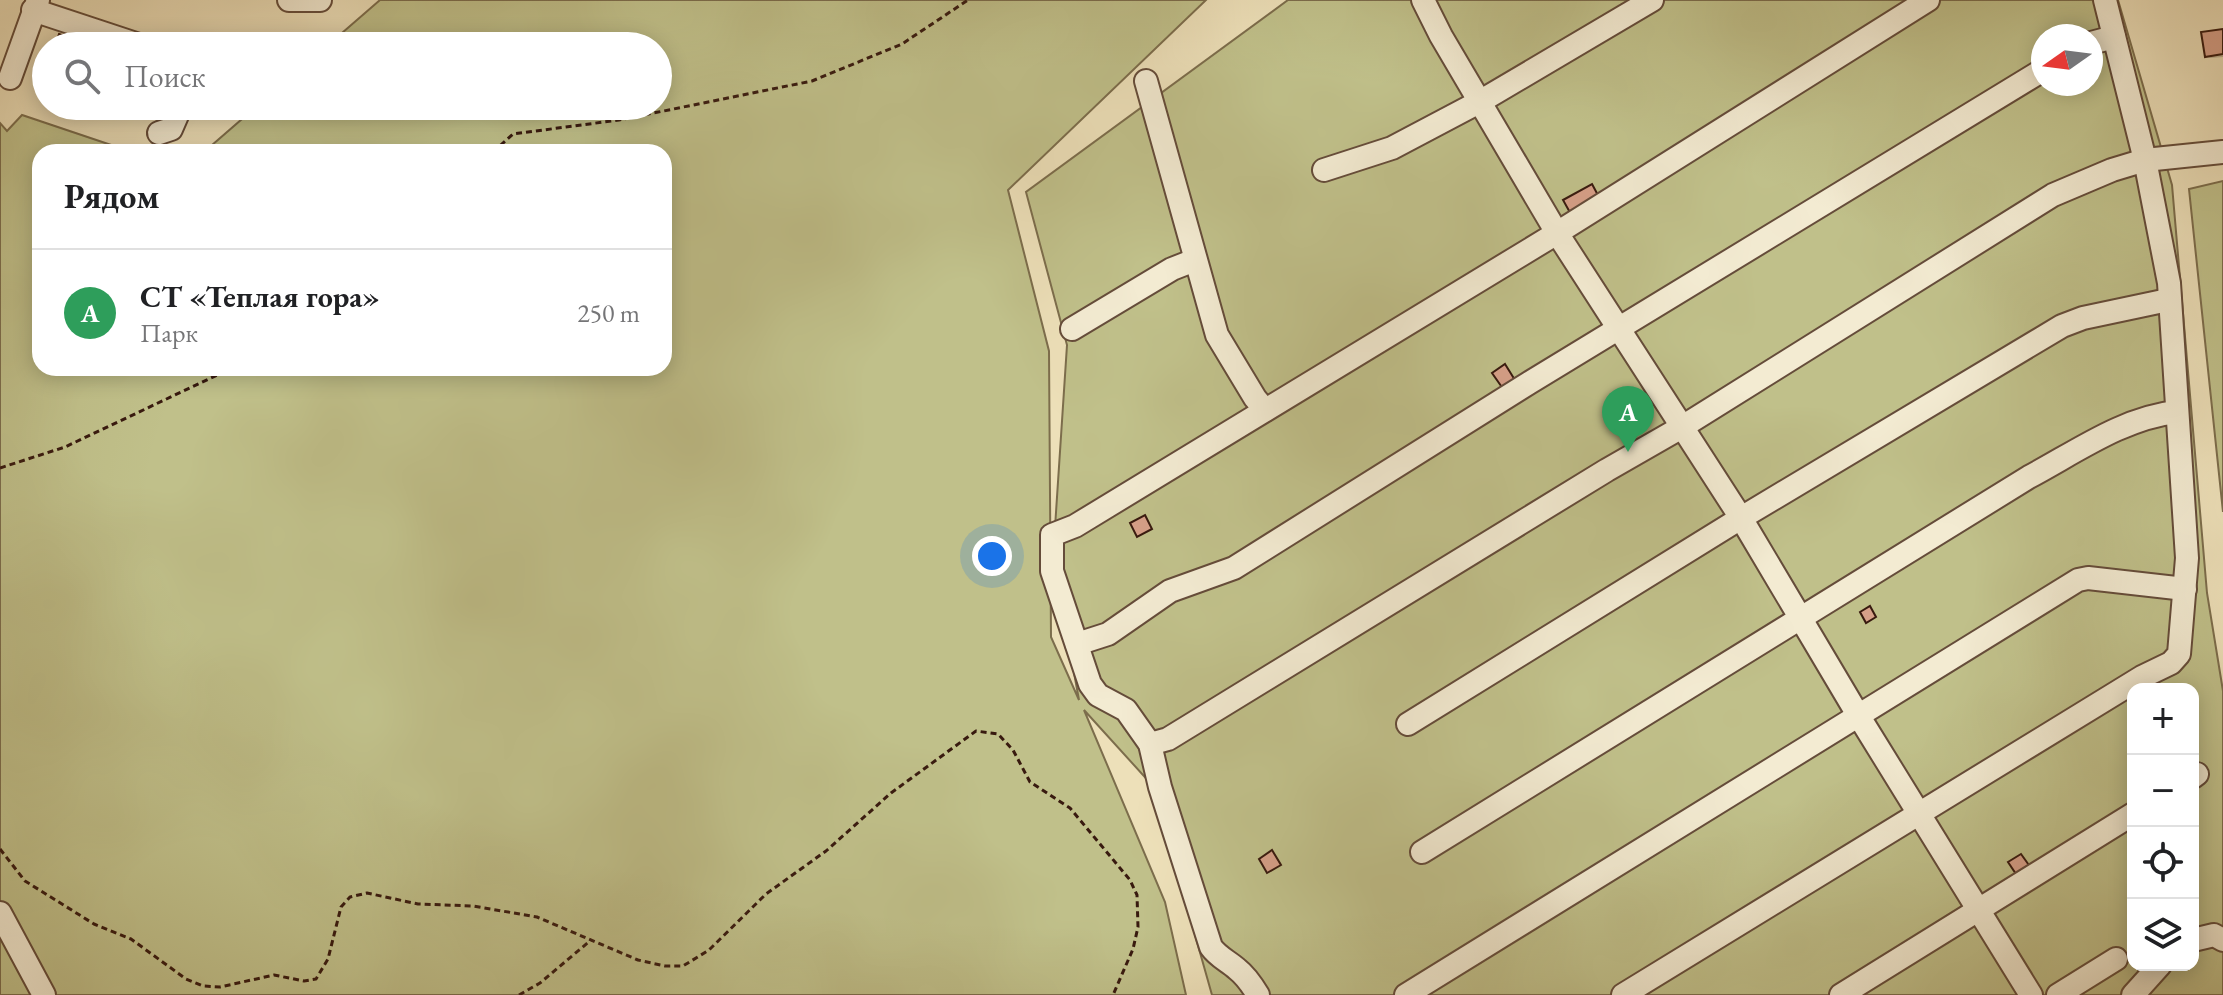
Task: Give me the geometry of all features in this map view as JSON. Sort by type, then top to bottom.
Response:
[{"type":"street","points":[[289,0],[320,0]]},
{"type":"street","points":[[1423,0],[1557,233],[1741,518],[2031,995]]},
{"type":"street","points":[[1324,170],[1392,148],[1481,101],[1652,0]]},
{"type":"street","points":[[1258,995],[1250,981],[1211,947],[1160,787],[1150,744],[1126,710],[1098,695],[1090,684],[1052,571],[1052,535],[1075,526],[1557,233],[1928,0]]},
{"type":"street","points":[[1623,995],[2142,677],[2171,663],[2179,654],[2187,558],[2169,283],[2145,160],[2105,0]]},
{"type":"street","points":[[10,78],[36,5],[106,32]]},
{"type":"street","points":[[2103,40],[2114,37]]},
{"type":"street","points":[[1077,644],[1108,634],[1170,591],[1234,568],[2031,77]]},
{"type":"street","points":[[1146,81],[1217,335],[1265,410]]},
{"type":"street","points":[[159,133],[171,129],[175,120]]},
{"type":"street","points":[[1150,744],[1168,739],[1682,427],[2053,195],[2145,160],[2223,152]]},
{"type":"street","points":[[1072,329],[1172,269],[1195,260]]},
{"type":"street","points":[[1408,724],[1741,518],[2062,326],[2083,318],[2168,300]]},
{"type":"street","points":[[1422,852],[2029,477],[2149,415],[2176,412]]},
{"type":"street","points":[[1406,995],[2078,580],[2088,578],[2185,589]]},
{"type":"street","points":[[1841,995],[2127,818]]},
{"type":"street","points":[[0,913],[44,995]]},
{"type":"street","points":[[2199,939],[2214,935],[2223,940]]},
{"type":"street","points":[[2058,995],[2116,959]]},
{"type":"street","points":[[2133,995],[2155,971]]},
{"type":"path","points":[[672,109],[812,81],[902,44],[968,0]]},
{"type":"path","points":[[502,144],[513,134],[619,120]]},
{"type":"path","points":[[0,468],[65,447],[215,376]]},
{"type":"path","points":[[0,849],[25,881],[94,924],[131,939],[186,979],[203,986],[220,987],[274,975],[304,981],[316,979],[328,959],[341,907],[350,897],[367,893],[418,904],[473,906],[537,917],[638,960],[683,966],[709,950],[766,894],[826,851],[891,793],[976,731],[998,734],[1013,750],[1030,782],[1070,808],[1130,880],[1137,895],[1138,927],[1133,949],[1113,995]]},
{"type":"path","points":[[519,995],[540,983],[591,940]]},
{"type":"green space","points":[[380,0],[1206,0],[1008,190],[1049,351],[1051,637],[1079,700],[1053,558],[1067,345],[1026,192],[1288,0],[2118,0],[2172,185],[2207,593],[2223,691],[2223,995],[1212,995],[1153,786],[1084,710],[1165,902],[1186,995],[0,995],[0,123],[7,131],[22,115],[108,144],[32,144],[32,376],[672,376],[672,144],[213,144],[241,120],[672,120],[672,32],[343,32]]},
{"type":"green space","points":[[2223,181],[2223,512],[2189,189]]},
{"type":"building","points":[[2223,29],[2223,54],[2205,57],[2201,32]]},
{"type":"building","points":[[1592,184],[1600,199],[1572,216],[1563,200]]},
{"type":"building","points":[[1505,364],[1518,385],[1506,393],[1492,373]]},
{"type":"building","points":[[1145,515],[1152,529],[1137,537],[1130,523]]},
{"type":"building","points":[[1870,606],[1876,617],[1866,623],[1860,612]]},
{"type":"building","points":[[1272,850],[1281,865],[1267,873],[1259,859]]},
{"type":"building","points":[[2021,854],[2031,868],[2018,877],[2008,862]]},
{"type":"place","name":"СТ «Теплая гора»","points":[[1628,452]]}]
